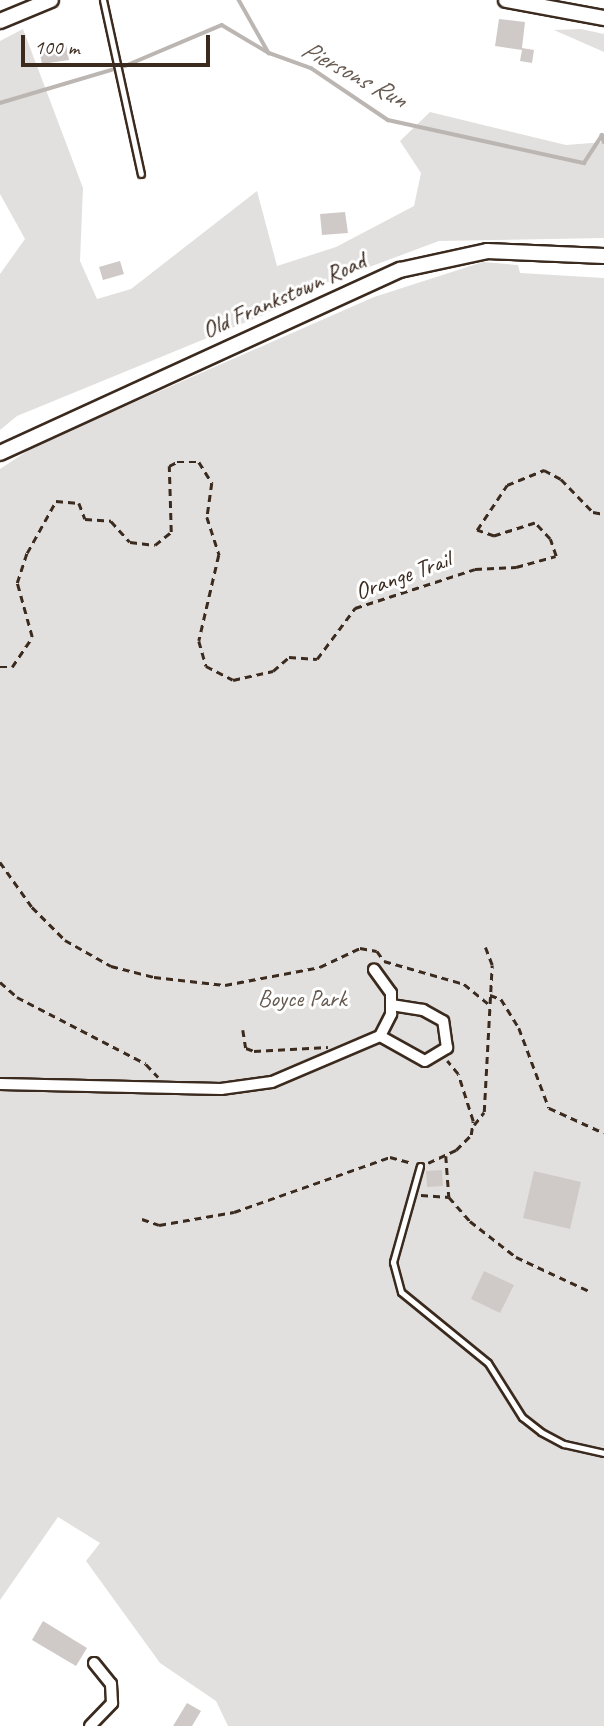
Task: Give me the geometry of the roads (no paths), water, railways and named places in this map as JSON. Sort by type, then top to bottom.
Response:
[{"type":"street","points":[[0,21],[51,0]]},
{"type":"street","points":[[506,0],[604,18]]},
{"type":"street","name":"Old Frankstown Road","points":[[0,453],[400,270],[487,251],[604,256]]},
{"type":"street","points":[[0,1084],[220,1089],[272,1082],[380,1036],[391,1005],[391,993],[374,970]]},
{"type":"street","points":[[380,1036],[411,1057],[425,1061],[447,1048],[448,1034],[443,1021],[423,1010],[391,1005]]},
{"type":"street","points":[[90,1726],[112,1703],[111,1684],[94,1663]]},
{"type":"lane","points":[[103,0],[141,174]]},
{"type":"lane","points":[[420,1166],[393,1262],[401,1292],[488,1363],[522,1417],[541,1432],[564,1444],[604,1453]]},
{"type":"waterway","points":[[239,0],[269,53]]},
{"type":"waterway","name":"Piersons Run","points":[[0,103],[125,66],[222,25],[269,53],[311,68],[388,120],[584,163],[602,135],[604,142]]},
{"type":"park label","name":"Boyce Park","points":[[302,999]]}]
